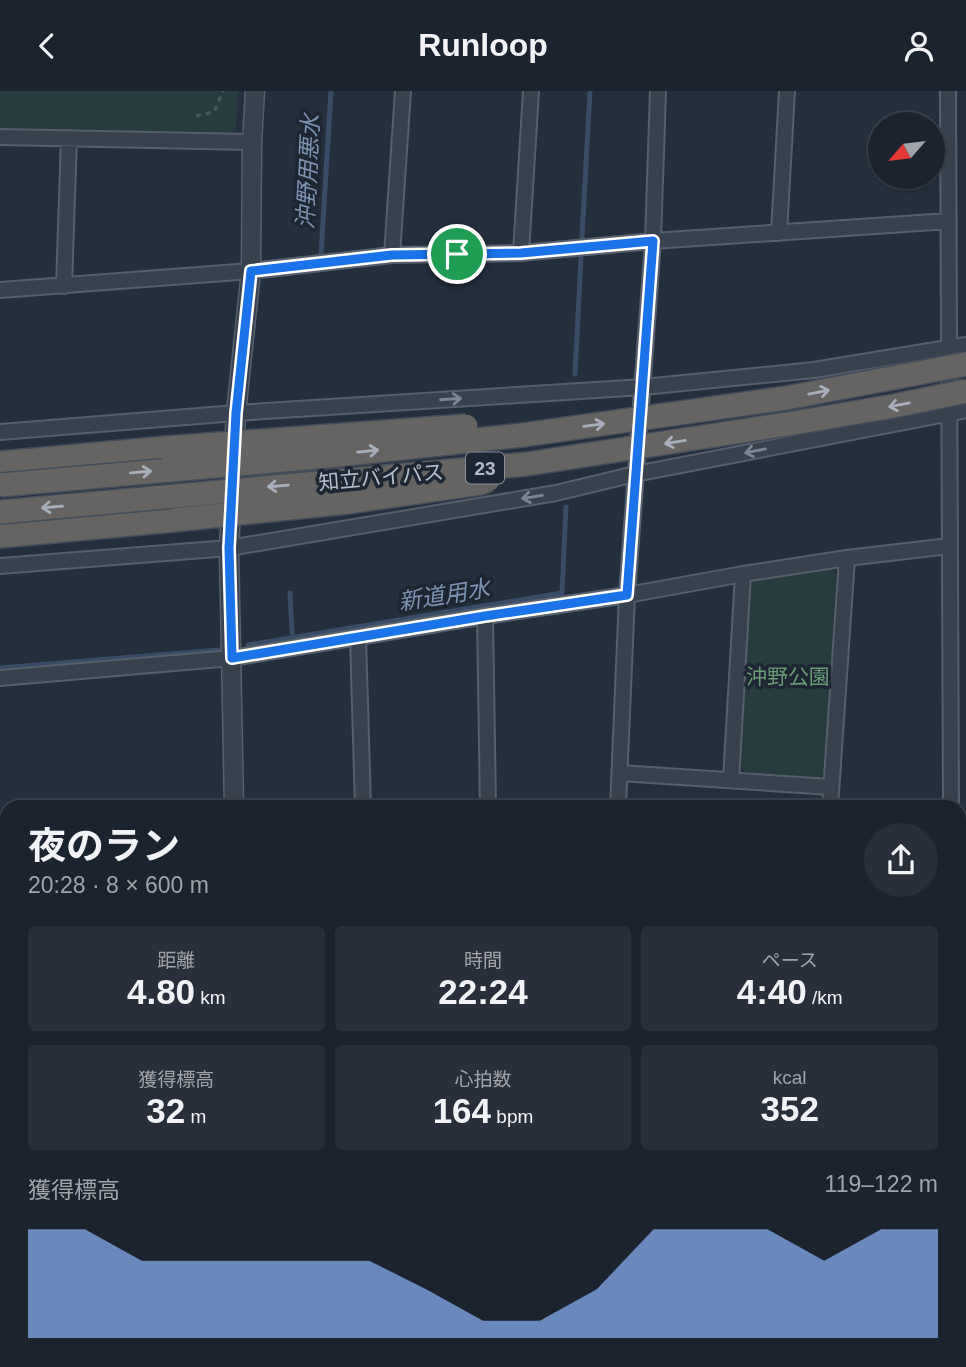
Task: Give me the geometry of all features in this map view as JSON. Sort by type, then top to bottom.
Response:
[{"type":"highway","name":"知立バイパス","points":[[0,485],[329,456],[523,435],[786,398],[958,356]]},
{"type":"highway","name":"知立バイパス","points":[[0,512],[527,464],[780,426],[966,391]]},
{"type":"highway","points":[[0,463],[474,425],[523,435]]},
{"type":"highway","points":[[0,536],[348,502],[481,483],[527,464]]},
{"type":"street","points":[[234,800],[229,548],[236,413],[251,271],[251,142],[255,91]]},
{"type":"street","points":[[392,255],[403,91]]},
{"type":"street","points":[[521,253],[531,91]]},
{"type":"street","points":[[618,800],[627,595],[653,241],[659,91]]},
{"type":"street","points":[[779,233],[787,91]]},
{"type":"street","points":[[948,91],[949,221],[958,356],[950,413],[955,553],[951,800]]},
{"type":"street","points":[[0,137],[251,142]]},
{"type":"street","points":[[64,286],[69,138]]},
{"type":"street","points":[[0,290],[251,271],[392,255],[521,253],[653,241],[949,221]]},
{"type":"street","points":[[0,432],[236,413],[643,387],[958,356],[966,345]]},
{"type":"street","points":[[0,566],[229,548],[556,493],[635,474],[966,409]]},
{"type":"street","points":[[0,678],[232,658],[847,558],[955,553]]},
{"type":"street","points":[[830,800],[847,558]]},
{"type":"street","points":[[731,780],[743,574]]},
{"type":"street","points":[[485,616],[488,800]]},
{"type":"street","points":[[358,637],[363,800]]},
{"type":"street","points":[[620,773],[831,787]]},
{"type":"path","points":[[196,116],[214,112],[223,91]]},
{"type":"green space","points":[[0,91],[238,91],[236,130],[227,135],[0,129]]},
{"type":"green space","name":"沖野公園","points":[[831,567],[836,574],[825,773],[819,778],[745,772],[740,766],[750,586],[757,579]]},
{"type":"waterway","name":"沖野用悪水","points":[[321,255],[331,91]]},
{"type":"waterway","name":"新道用水","points":[[582,237],[590,91]]},
{"type":"waterway","name":"新道用水","points":[[575,374],[581,258]]},
{"type":"waterway","name":"新道用水","points":[[248,645],[562,593],[566,507]]},
{"type":"waterway","name":"沖野用悪水","points":[[290,593],[292,633]]},
{"type":"waterway","name":"新道用水","points":[[0,668],[219,650]]},
{"type":"route","points":[[653,241],[627,595],[232,658],[229,548],[236,413],[251,271],[392,255],[457,254],[521,253],[653,241]]}]
